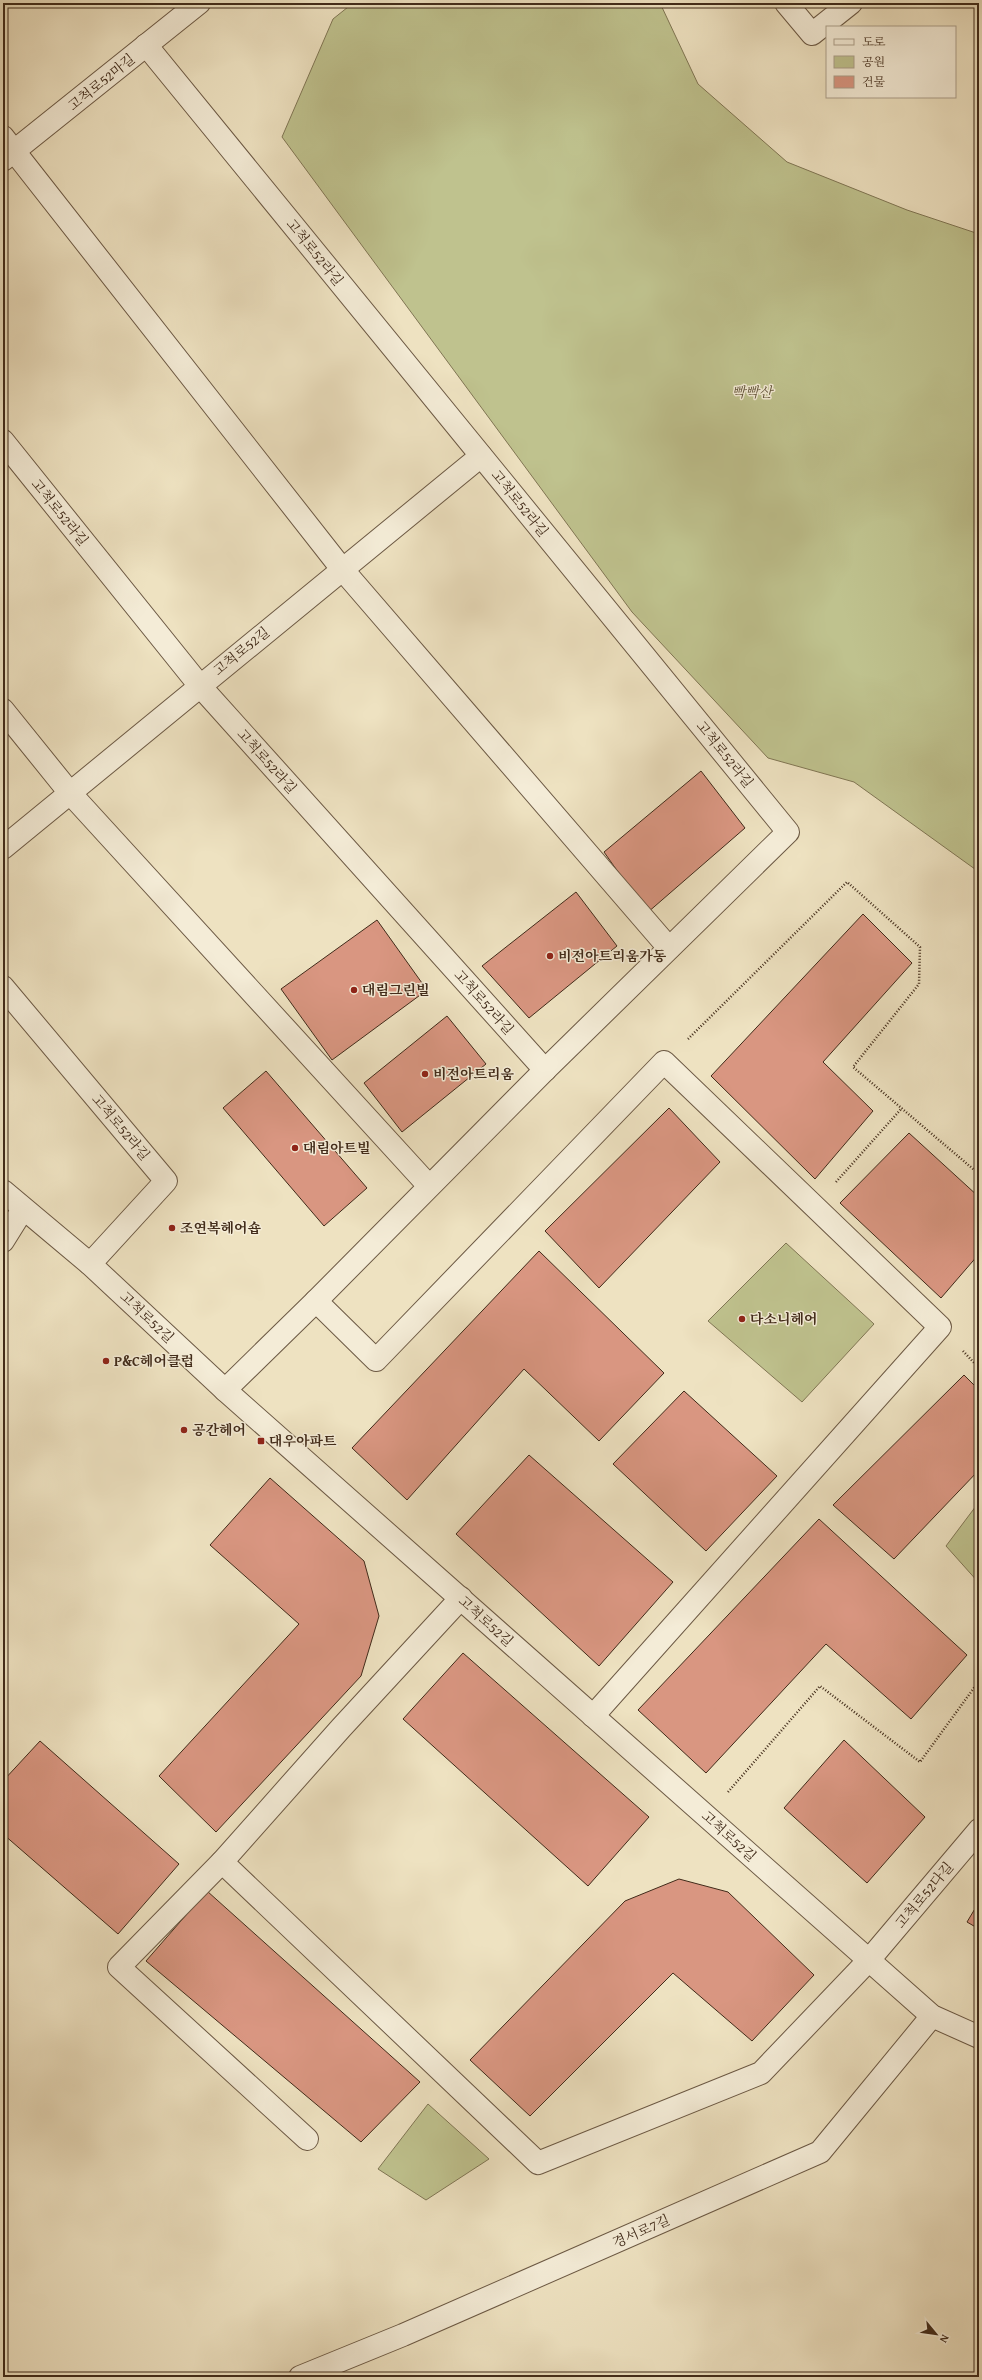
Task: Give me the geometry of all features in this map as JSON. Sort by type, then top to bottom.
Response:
[{"type":"street","points":[[786,3],[812,34],[851,3]]},
{"type":"street","name":"고척로52마길","points":[[7,149],[146,45],[192,5]]},
{"type":"street","name":"고척로52라길","points":[[146,45],[788,832],[545,1070],[316,1301],[224,1390]]},
{"type":"street","points":[[7,149],[342,569],[669,948]]},
{"type":"street","name":"고척로52라길","points":[[3,441],[200,686],[545,1070]]},
{"type":"street","name":"고척로52길","points":[[3,848],[481,456]]},
{"type":"street","points":[[3,710],[70,792],[429,1186]]},
{"type":"street","name":"고척로52라길","points":[[3,987],[166,1181],[90,1264]]},
{"type":"street","points":[[316,1301],[376,1360],[664,1062],[940,1327],[593,1716]]},
{"type":"street","name":"고척로52길","points":[[3,1191],[90,1264],[224,1390],[932,2016],[979,2037]]},
{"type":"street","points":[[3,1242],[23,1209]]},
{"type":"street","points":[[306,2139],[119,1967],[222,1862],[341,1728],[461,1598]]},
{"type":"street","name":"고척로52다길","points":[[222,1862],[538,2163],[761,2073],[869,1960],[979,1830]]},
{"type":"street","name":"경서로7길","points":[[300,2377],[403,2335],[820,2152],[932,2016]]},
{"type":"path","points":[[664,1062],[848,882],[920,947],[919,984],[853,1067],[979,1174]]},
{"type":"path","points":[[814,1206],[902,1108]]},
{"type":"path","points":[[706,1816],[820,1686],[920,1762],[979,1681]]},
{"type":"green space","name":"빡빡산","points":[[353,3],[660,3],[698,84],[787,162],[907,210],[979,234],[979,872],[854,782],[768,758],[632,612],[282,137],[333,19]]},
{"type":"green space","points":[[786,1243],[874,1324],[802,1402],[708,1321]]},
{"type":"green space","points":[[979,1502],[979,1583],[946,1546]]},
{"type":"green space","points":[[428,2104],[489,2159],[426,2200],[378,2169]]},
{"type":"building","points":[[701,771],[745,828],[647,913],[604,852]]},
{"type":"building","name":"비전아트리움가동","points":[[576,892],[617,946],[529,1018],[482,966]]},
{"type":"building","points":[[863,914],[912,963],[823,1062],[873,1111],[815,1179],[711,1076]]},
{"type":"building","name":"대림그린빌","points":[[377,920],[427,990],[332,1060],[281,989]]},
{"type":"building","name":"비전아트리움","points":[[447,1016],[486,1064],[402,1132],[364,1083]]},
{"type":"building","name":"대림아트빌","points":[[266,1071],[367,1188],[324,1226],[223,1108]]},
{"type":"building","points":[[669,1108],[720,1162],[599,1288],[545,1231]]},
{"type":"building","points":[[909,1133],[979,1197],[979,1254],[941,1298],[840,1203]]},
{"type":"building","points":[[539,1251],[664,1373],[599,1441],[524,1369],[407,1500],[352,1448]]},
{"type":"building","points":[[964,1375],[979,1390],[979,1470],[894,1559],[833,1505]]},
{"type":"building","points":[[684,1391],[777,1476],[706,1551],[613,1464]]},
{"type":"building","points":[[529,1455],[673,1582],[599,1666],[456,1534]]},
{"type":"building","points":[[270,1478],[364,1561],[379,1616],[361,1676],[216,1832],[159,1776],[299,1624],[210,1545]]},
{"type":"building","points":[[819,1519],[967,1655],[911,1719],[826,1644],[706,1773],[638,1710]]},
{"type":"building","points":[[463,1653],[649,1817],[588,1886],[403,1719]]},
{"type":"building","points":[[844,1740],[925,1817],[867,1883],[784,1808]]},
{"type":"building","points":[[40,1741],[179,1864],[118,1934],[3,1834],[3,1781]]},
{"type":"building","points":[[679,1879],[728,1892],[814,1975],[752,2041],[673,1973],[530,2116],[470,2060],[625,1901]]},
{"type":"building","points":[[207,1891],[420,2082],[361,2142],[146,1961]]},
{"type":"building","points":[[979,1902],[979,1929],[967,1922]]},
{"type":"place","name":"비전아트리움가동","points":[[550,956]]},
{"type":"place","name":"대림그린빌","points":[[354,990]]},
{"type":"place","name":"비전아트리움","points":[[425,1074]]},
{"type":"place","name":"대림아트빌","points":[[295,1148]]},
{"type":"place","name":"조연복헤어숍","points":[[172,1228]]},
{"type":"place","name":"다소니헤어","points":[[742,1319]]},
{"type":"place","name":"P&C헤어클럽","points":[[106,1361]]},
{"type":"place","name":"공간헤어","points":[[184,1430]]},
{"type":"place","name":"대우아파트","points":[[261,1441]]}]
